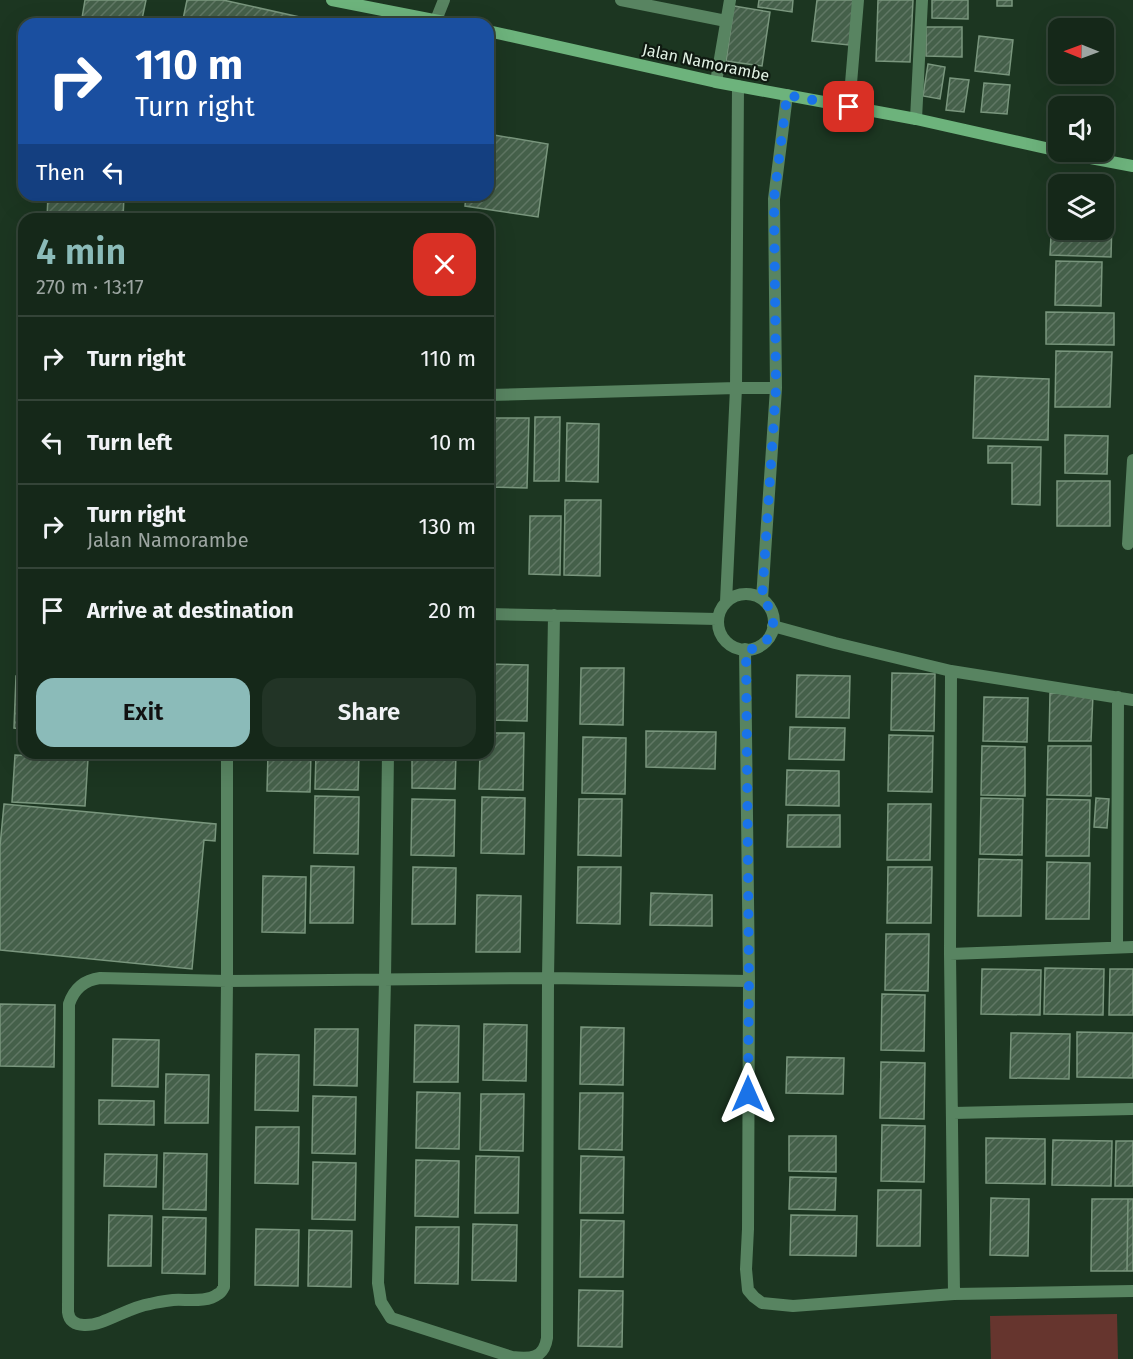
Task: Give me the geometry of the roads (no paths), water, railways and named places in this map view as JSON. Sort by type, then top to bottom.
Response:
[{"type":"main road","points":[[332,0],[426,18]]},
{"type":"main road","name":"Jalan Namorambe","points":[[494,32],[716,82],[916,119],[1048,149]]},
{"type":"main road","name":"Jalan Namorambe","points":[[1114,162],[1133,165]]},
{"type":"street","points":[[437,18],[444,0]]},
{"type":"street","points":[[621,0],[726,21]]},
{"type":"street","points":[[716,82],[730,0]]},
{"type":"street","points":[[849,107],[858,0]]},
{"type":"street","points":[[916,119],[922,0]]},
{"type":"street","points":[[726,602],[736,388],[738,86]]},
{"type":"street","points":[[762,599],[776,388],[774,199],[787,95]]},
{"type":"street","points":[[494,395],[776,388]]},
{"type":"street","points":[[1128,544],[1133,460]]},
{"type":"street","points":[[740,594],[755,595],[770,608],[773,626],[771,633],[760,645],[746,650],[727,642],[719,631],[717,619],[718,613],[726,602],[740,594]]},
{"type":"street","points":[[494,614],[717,619]]},
{"type":"street","points":[[388,759],[378,1283],[381,1302],[391,1318],[512,1357],[531,1358],[544,1350],[547,1338],[548,978],[554,615]]},
{"type":"street","points":[[773,626],[951,671],[1133,700]]},
{"type":"street","points":[[746,650],[749,981],[746,1269],[748,1290],[762,1303],[793,1306],[954,1294],[1133,1291]]},
{"type":"street","points":[[951,671],[950,954],[954,1294]]},
{"type":"street","points":[[1116,947],[1118,697]]},
{"type":"street","points":[[227,759],[227,981],[224,1287],[218,1294],[208,1299],[171,1300],[142,1305],[89,1325],[72,1322],[68,1312],[69,1004],[80,986],[93,979],[227,981],[548,978],[749,981]]},
{"type":"street","points":[[950,954],[1133,947]]},
{"type":"street","points":[[953,1113],[1133,1109]]}]
